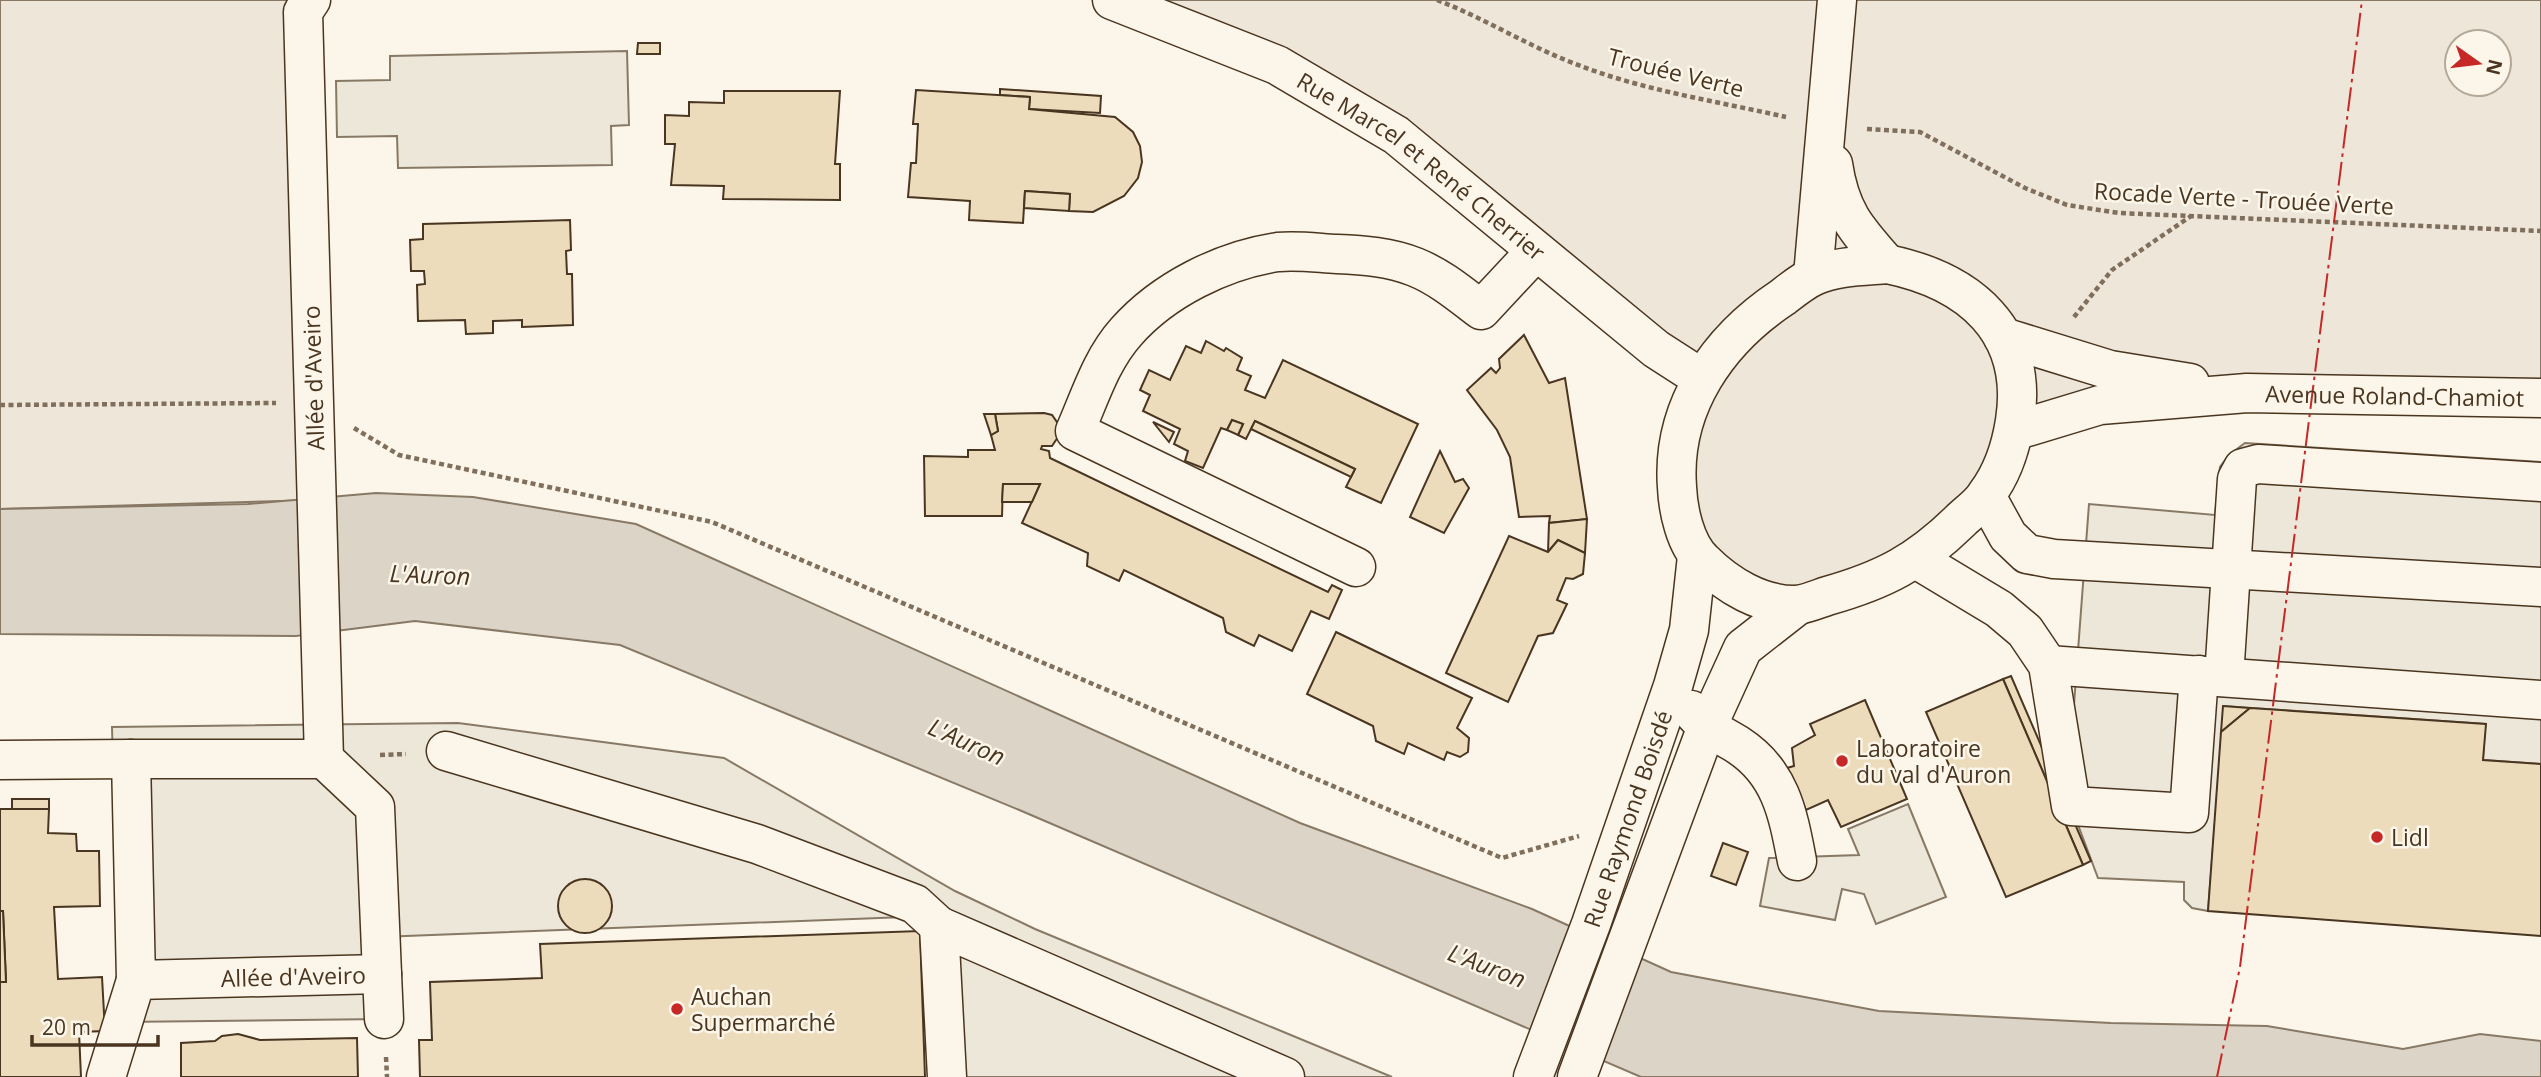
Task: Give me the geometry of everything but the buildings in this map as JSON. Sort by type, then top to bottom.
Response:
[{"type":"street","name":"Allée d'Aveiro","points":[[136,980],[382,974],[375,807],[323,741],[303,12],[311,0]]},
{"type":"street","name":"Rue Marcel et René Cherrier","points":[[1112,0],[1277,65],[1396,135],[1656,349],[1701,378]]},
{"type":"street","points":[[1813,276],[1837,0]]},
{"type":"street","points":[[1828,126],[1838,195],[1857,230],[1887,264]]},
{"type":"street","points":[[1356,567],[1075,431],[1107,358],[1126,331],[1156,306],[1195,279],[1233,263],[1280,252],[1373,256],[1413,266],[1441,279],[1481,310],[1536,251]]},
{"type":"street","points":[[1887,264],[1918,271],[1954,286],[1981,306],[2003,337],[2015,361],[2019,394],[2014,431],[2006,460],[1986,496],[1929,551],[1916,559],[1871,584],[1798,605],[1768,602],[1723,581],[1697,556],[1678,509],[1675,462],[1681,422],[1701,378],[1732,340],[1764,309],[1813,276],[1850,267],[1887,264]]},
{"type":"street","name":"Avenue Roland-Chamiot","points":[[2003,337],[2110,370],[2247,393]]},
{"type":"street","name":"Avenue Roland-Chamiot","points":[[2014,431],[2100,405],[2247,393],[2541,398]]},
{"type":"street","points":[[1916,559],[1999,609],[2025,631],[2048,665],[2071,806],[2189,813],[2231,569],[2237,479],[2243,468],[2258,464],[2541,482]]},
{"type":"street","points":[[1986,496],[2008,536],[2027,554],[2054,559],[2541,587]]},
{"type":"street","name":"Rue Raymond Boisdé","points":[[1533,1077],[1591,924],[1673,686],[1689,630],[1697,556]]},
{"type":"street","name":"Rue Raymond Boisdé","points":[[1577,1077],[1706,729],[1744,648],[1798,605]]},
{"type":"street","points":[[2048,665],[2541,700]]},
{"type":"street","points":[[1673,686],[1706,729],[1738,746],[1769,771],[1788,814],[1797,861]]},
{"type":"street","points":[[0,760],[131,759],[323,741]]},
{"type":"street","points":[[446,751],[757,844],[915,904],[939,926],[1285,1077]]},
{"type":"street","points":[[106,1077],[136,980],[131,759]]},
{"type":"street","points":[[939,926],[947,1077]]},
{"type":"street","points":[[382,974],[384,1018]]},
{"type":"path","name":"Trouée Verte","points":[[1437,0],[1473,14],[1573,64],[1646,85],[1828,126],[1920,132]]},
{"type":"path","name":"Rocade Verte - Trouée Verte","points":[[1920,132],[2025,188],[2067,205],[2119,213],[2541,231]]},
{"type":"path","points":[[2052,353],[2070,322],[2112,270],[2192,215]]},
{"type":"path","points":[[0,405],[313,403],[399,455],[712,522],[1502,858],[1626,823]]},
{"type":"path","points":[[323,741],[446,751]]},
{"type":"shaded area","points":[[0,0],[311,0],[317,500],[0,509]]},
{"type":"shaded area","points":[[1112,0],[2541,0],[2541,398],[2424,395],[2049,422],[1929,551],[1768,602],[1678,509],[1701,378],[1396,135]]},
{"type":"shaded area","points":[[627,51],[629,125],[611,126],[612,165],[398,168],[397,136],[337,137],[336,81],[390,80],[390,56]]},
{"type":"shaded area","points":[[2245,443],[2541,462],[2541,764],[2483,760],[2485,724],[2224,706],[2208,911],[2192,908],[2184,900],[2184,882],[2098,878],[2071,806],[2069,771],[2089,504],[2215,515],[2220,467],[2229,455]]},
{"type":"shaded area","points":[[458,723],[724,758],[955,891],[1035,929],[1392,1077],[965,1077],[957,915],[380,937],[384,1019],[120,1022],[112,727]]},
{"type":"shaded area","points":[[1908,804],[1946,897],[1876,924],[1864,894],[1842,889],[1835,920],[1760,906],[1769,858],[1859,855],[1848,829]]},
{"type":"water","name":"L'Auron","points":[[376,493],[473,497],[636,524],[1300,823],[1532,909],[1671,972],[1879,1011],[2111,1023],[2267,1026],[2403,1049],[2480,1034],[2541,1041],[2541,1077],[1641,1077],[1024,812],[620,645],[415,621],[296,636],[0,634],[0,509],[248,504]]},
{"type":"power","points":[[2217,1077],[2240,967],[2362,0]]},
{"type":"place","name":"Laboratoire du val d'Auron","points":[[1842,761]]},
{"type":"place","name":"Lidl","points":[[2377,837]]},
{"type":"place","name":"Auchan Supermarché","points":[[677,1009]]}]
